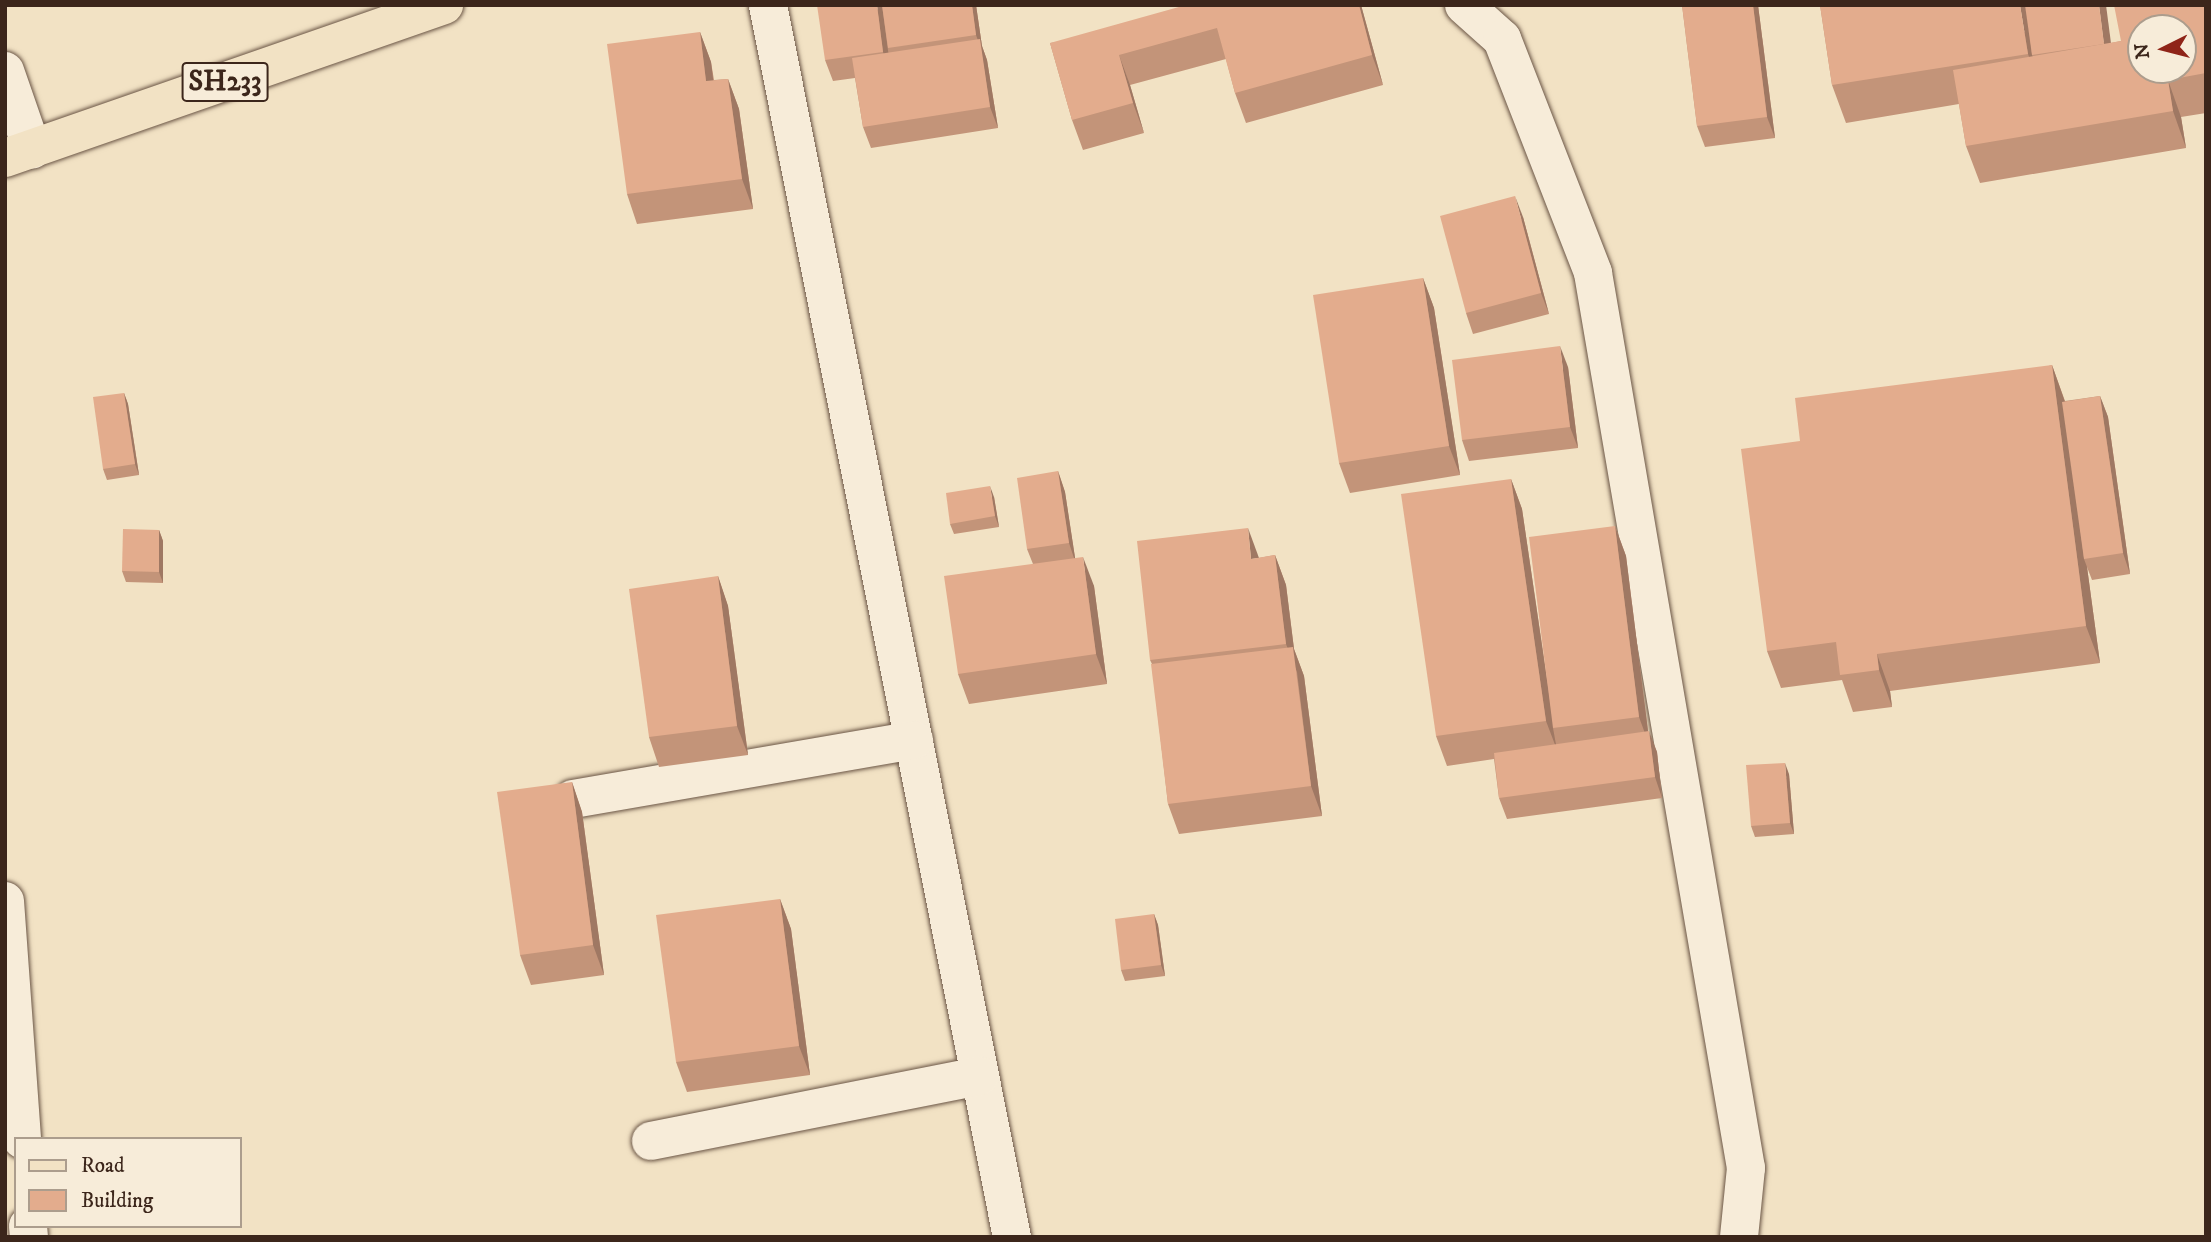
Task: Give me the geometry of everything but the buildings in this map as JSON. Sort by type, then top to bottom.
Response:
[{"type":"main road","name":"SH233","points":[[19,154],[444,5]]},
{"type":"street","points":[[768,5],[1012,1237]]},
{"type":"street","points":[[1464,5],[1502,39],[1593,273],[1746,1168],[1739,1237]]},
{"type":"street","points":[[5,71],[19,154]]},
{"type":"street","points":[[573,799],[914,740]]},
{"type":"street","points":[[5,901],[22,1137]]},
{"type":"street","points":[[651,1141],[980,1076]]}]
